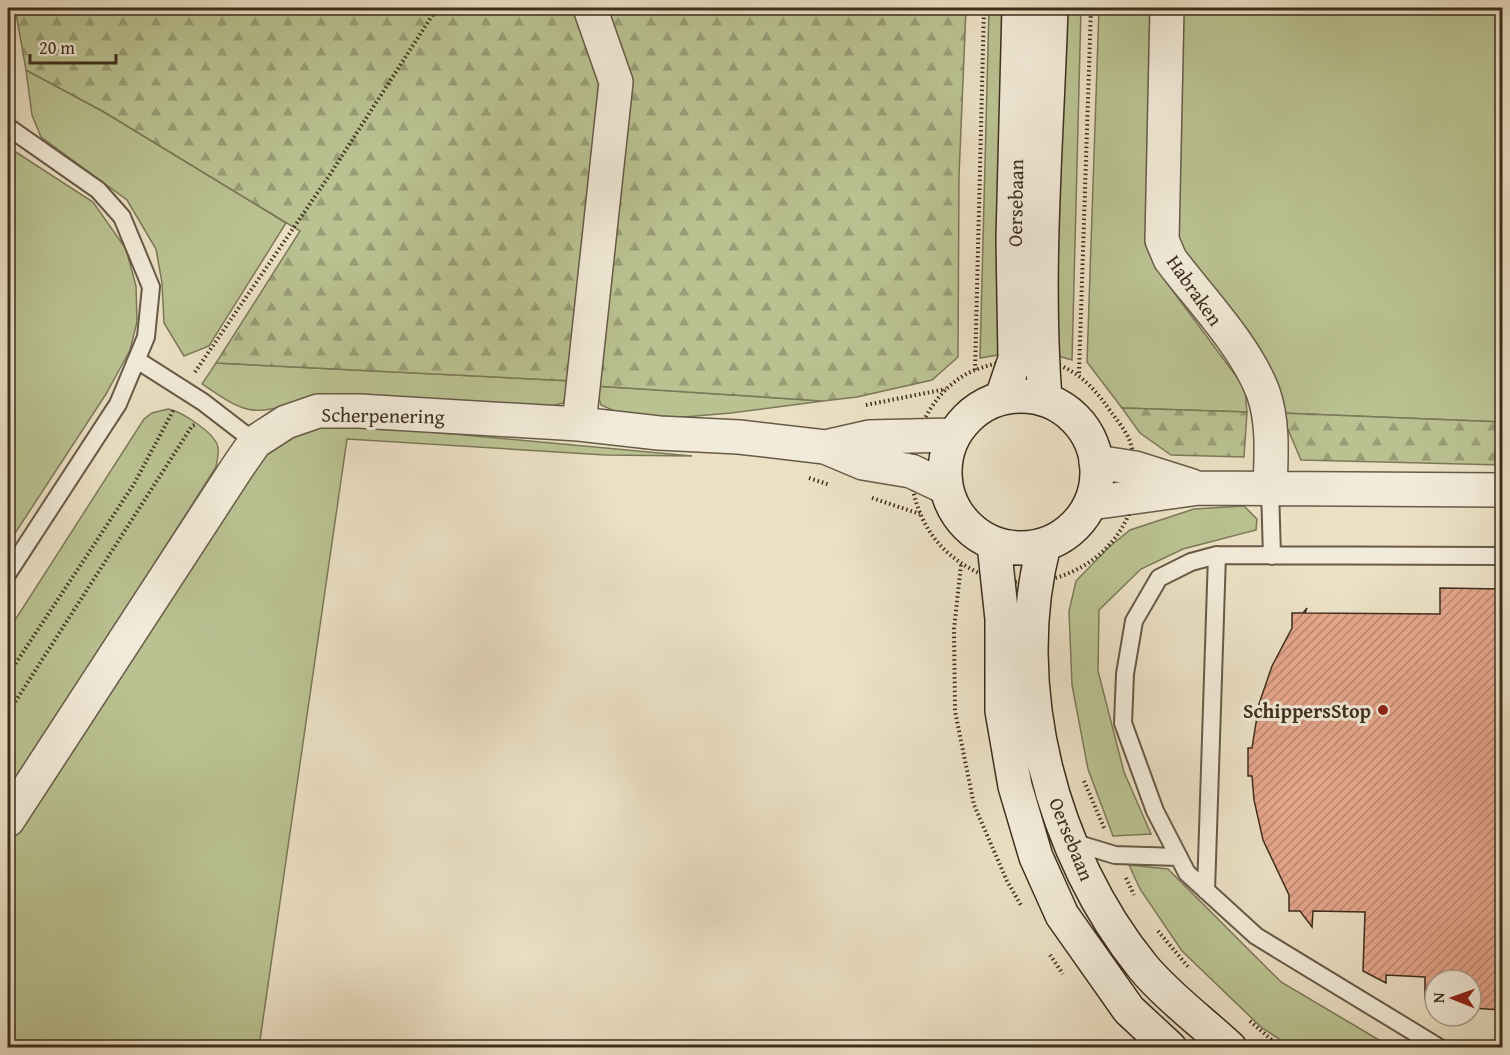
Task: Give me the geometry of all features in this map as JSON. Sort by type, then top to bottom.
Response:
[{"type":"street","points":[[579,424],[616,82],[590,8]]},
{"type":"street","name":"Oersebaan","points":[[1019,8],[1013,239],[1028,359],[1045,399]]},
{"type":"street","name":"Oersebaan","points":[[1002,397],[1028,359],[1051,8]]},
{"type":"street","name":"Habraken","points":[[1167,8],[1162,240],[1170,259],[1245,358],[1263,393],[1272,435],[1270,489]]},
{"type":"street","points":[[1023,395],[1045,399],[1069,412],[1087,432],[1096,462],[1097,481],[1091,503],[1072,529],[1044,545],[1027,549],[994,544],[972,531],[955,511],[945,487],[945,460],[953,435],[973,411],[1002,397],[1023,395]]},
{"type":"street","name":"Scherpenering","points":[[8,820],[255,442],[286,422],[318,411],[579,424],[659,433],[739,436],[825,447],[863,463],[911,471],[945,487]]},
{"type":"street","name":"Scherpenering","points":[[825,447],[868,437],[953,435]]},
{"type":"street","points":[[1096,462],[1134,483],[1199,489],[1503,490]]},
{"type":"street","points":[[1091,503],[1134,483]]},
{"type":"street","name":"Oersebaan","points":[[994,544],[999,581],[1002,711],[1015,786],[1036,857],[1062,915],[1088,953],[1129,1010],[1170,1047]]},
{"type":"street","name":"Oersebaan","points":[[1044,545],[1034,583],[1031,613],[1032,704],[1055,804],[1098,901],[1144,968],[1230,1047]]},
{"type":"lane","points":[[8,127],[98,190],[122,217],[151,286],[146,337],[118,405],[8,573]]},
{"type":"lane","points":[[137,360],[226,418],[255,442]]},
{"type":"lane","points":[[1270,489],[1272,555]]},
{"type":"lane","points":[[1206,891],[1217,555]]},
{"type":"lane","points":[[1440,1047],[1256,936],[1187,873],[1155,811],[1123,723],[1125,674],[1134,621],[1159,578],[1191,562],[1217,555],[1503,556]]},
{"type":"lane","points":[[1072,842],[1115,855],[1179,857]]},
{"type":"path","points":[[8,675],[134,484],[183,392],[329,176],[437,8]]},
{"type":"path","name":"Oersebaan","points":[[975,370],[984,8]]},
{"type":"path","points":[[1078,373],[1091,8]]},
{"type":"path","points":[[1028,359],[1078,373],[1128,437],[1134,483],[1121,528],[1106,548],[1086,565],[1063,577],[1034,583],[999,581],[961,564],[937,543],[920,514],[913,493],[911,471],[917,437],[929,411],[947,389],[975,370],[1028,359]]},
{"type":"path","points":[[8,713],[192,426],[226,418]]},
{"type":"green space","points":[[15,8],[966,8],[959,176],[958,357],[932,380],[857,397],[823,401],[595,386],[574,381],[216,363],[300,231],[104,112],[26,70]]},
{"type":"green space","points":[[989,8],[1009,8],[1003,354],[980,358]]},
{"type":"green space","points":[[1061,8],[1081,8],[1072,360],[1051,354]]},
{"type":"green space","points":[[1099,8],[1150,8],[1146,236],[1154,262],[1164,279],[1245,388],[1247,412],[1122,408],[1087,362]]},
{"type":"green space","points":[[1181,8],[1502,8],[1502,422],[1281,413],[1178,241]]},
{"type":"green space","points":[[26,70],[104,112],[286,223],[209,346],[184,356],[164,323],[162,283],[156,249],[127,200],[41,137],[32,115]]},
{"type":"green space","points":[[8,147],[93,202],[126,249],[136,286],[137,322],[130,350],[106,394],[8,544]]},
{"type":"green space","points":[[216,363],[574,381],[563,403],[533,410],[299,401],[258,410],[238,406],[202,384]]},
{"type":"green space","points":[[595,386],[823,401],[731,413],[637,421],[601,405]]},
{"type":"green space","points":[[1122,408],[1247,412],[1244,457],[1171,455],[1140,433]]},
{"type":"green space","points":[[168,409],[189,419],[212,436],[218,448],[216,467],[8,794],[8,631],[144,419],[152,413]]},
{"type":"green space","points":[[1281,413],[1502,422],[1502,465],[1301,460]]},
{"type":"green space","points":[[345,424],[692,456],[605,455],[347,439],[259,1047],[8,1047],[8,846],[122,665],[255,465],[285,441],[320,427]]},
{"type":"green space","points":[[1244,506],[1257,519],[1256,530],[1183,549],[1141,569],[1099,610],[1098,671],[1124,772],[1151,834],[1113,836],[1088,769],[1072,685],[1069,611],[1076,581],[1109,547],[1130,530],[1194,509]]},
{"type":"green space","points":[[1129,865],[1168,869],[1281,982],[1391,1047],[1291,1047],[1261,1027],[1182,951],[1140,889]]},
{"type":"building","points":[[1440,588],[1502,589],[1502,1010],[1483,1009],[1483,968],[1423,968],[1423,977],[1386,975],[1386,983],[1363,971],[1365,912],[1313,911],[1312,927],[1300,911],[1289,911],[1289,895],[1263,840],[1254,800],[1252,776],[1248,776],[1248,748],[1252,748],[1259,704],[1272,666],[1292,628],[1292,613],[1303,613],[1307,608],[1305,613],[1440,614]]},
{"type":"place","name":"SchippersStop","points":[[1383,710]]}]
